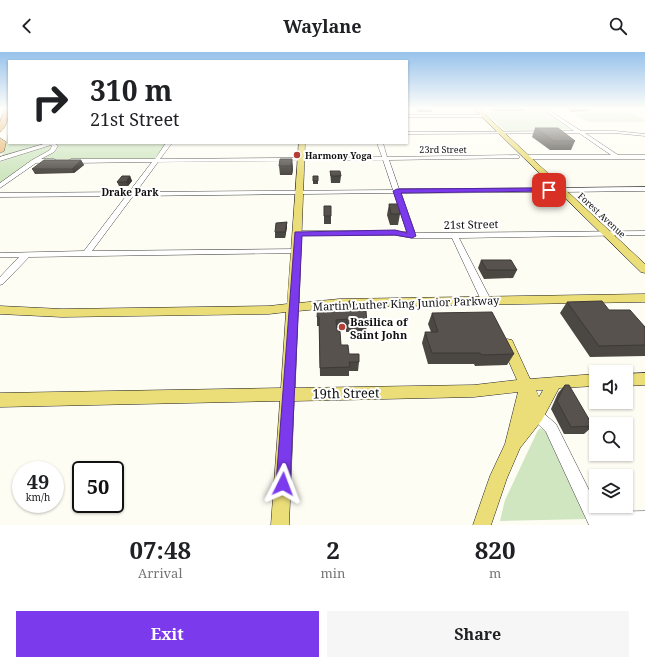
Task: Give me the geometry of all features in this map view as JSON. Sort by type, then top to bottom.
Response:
[{"type":"highway","points":[[0,140],[3,142],[0,151]]},
{"type":"main road","name":"Forest Avenue","points":[[500,132],[645,270]]},
{"type":"main road","points":[[280,525],[289,394],[302,144]]},
{"type":"main road","name":"Martin Luther King Junior Parkway","points":[[0,310],[62,313],[269,310],[339,303],[645,298]]},
{"type":"main road","points":[[486,300],[492,315]]},
{"type":"main road","points":[[502,336],[527,385],[537,415]]},
{"type":"main road","points":[[633,380],[645,379]]},
{"type":"main road","name":"19th Street","points":[[0,400],[474,391],[589,380]]},
{"type":"main road","points":[[513,446],[537,415],[554,383]]},
{"type":"main road","points":[[482,525],[499,476],[513,446],[527,385]]},
{"type":"street","points":[[579,132],[616,156]]},
{"type":"street","points":[[408,133],[615,132],[645,135]]},
{"type":"street","points":[[0,159],[49,144]]},
{"type":"street","points":[[0,186],[34,161],[54,149],[55,146],[53,144]]},
{"type":"street","points":[[87,254],[168,144]]},
{"type":"street","points":[[380,144],[412,236]]},
{"type":"street","points":[[603,148],[636,156],[645,161]]},
{"type":"street","name":"23rd Street","points":[[68,161],[517,157]]},
{"type":"street","points":[[526,157],[645,157]]},
{"type":"street","points":[[34,161],[60,161]]},
{"type":"street","points":[[561,190],[645,189]]},
{"type":"street","points":[[0,195],[549,190]]},
{"type":"street","name":"21st Street","points":[[298,233],[395,233],[412,236],[645,233]]},
{"type":"street","points":[[454,235],[486,300]]},
{"type":"street","points":[[0,255],[297,251]]},
{"type":"street","points":[[0,282],[27,254]]},
{"type":"street","points":[[537,415],[551,428],[597,523],[645,519]]},
{"type":"green space","points":[[8,134],[8,144],[40,145],[2,156]]},
{"type":"green space","name":"Drake Park","points":[[57,144],[166,144],[154,159],[41,159],[57,149]]},
{"type":"green space","points":[[50,145],[52,148],[0,184],[0,162]]},
{"type":"green space","points":[[540,428],[548,432],[588,519],[500,521],[505,500]]},
{"type":"building","points":[[539,131],[562,131],[575,141],[554,141]]},
{"type":"building","points":[[280,159],[292,159],[291,166],[279,166]]},
{"type":"building","points":[[44,160],[81,160],[72,169],[32,169]]},
{"type":"building","points":[[330,171],[340,171],[341,176],[331,176]]},
{"type":"building","points":[[122,176],[130,176],[126,182],[117,182]]},
{"type":"building","points":[[313,176],[318,176],[318,181],[313,181]]},
{"type":"building","points":[[389,204],[398,204],[400,214],[391,214]]},
{"type":"building","points":[[324,206],[331,206],[331,216],[324,216]]},
{"type":"building","points":[[287,222],[285,232],[275,232],[276,223]]},
{"type":"building","points":[[481,260],[511,260],[517,270],[487,270]]},
{"type":"building","points":[[349,301],[355,301],[355,304],[361,304],[361,308],[366,311],[367,323],[347,323],[347,319],[336,320],[337,331],[340,331],[341,345],[348,345],[349,354],[359,354],[359,362],[349,362],[350,367],[320,368],[319,317],[317,317],[318,304],[349,305]]},
{"type":"building","points":[[602,301],[609,310],[630,310],[645,327],[645,345],[599,346],[567,302]]},
{"type":"building","points":[[492,312],[514,354],[481,355],[480,353],[432,353],[425,332],[438,332],[432,313]]},
{"type":"building","points":[[565,385],[569,385],[589,419],[589,426],[571,427],[557,401]]},
{"type":"place","name":"Harmony Yoga","points":[[297,155]]},
{"type":"place","name":"Basilica of Saint John","points":[[342,327]]},
{"type":"district","name":"Drake Park","points":[[130,192]]},
{"type":"route","points":[[283,484],[298,233],[395,233],[412,236],[397,191],[549,190]]}]
